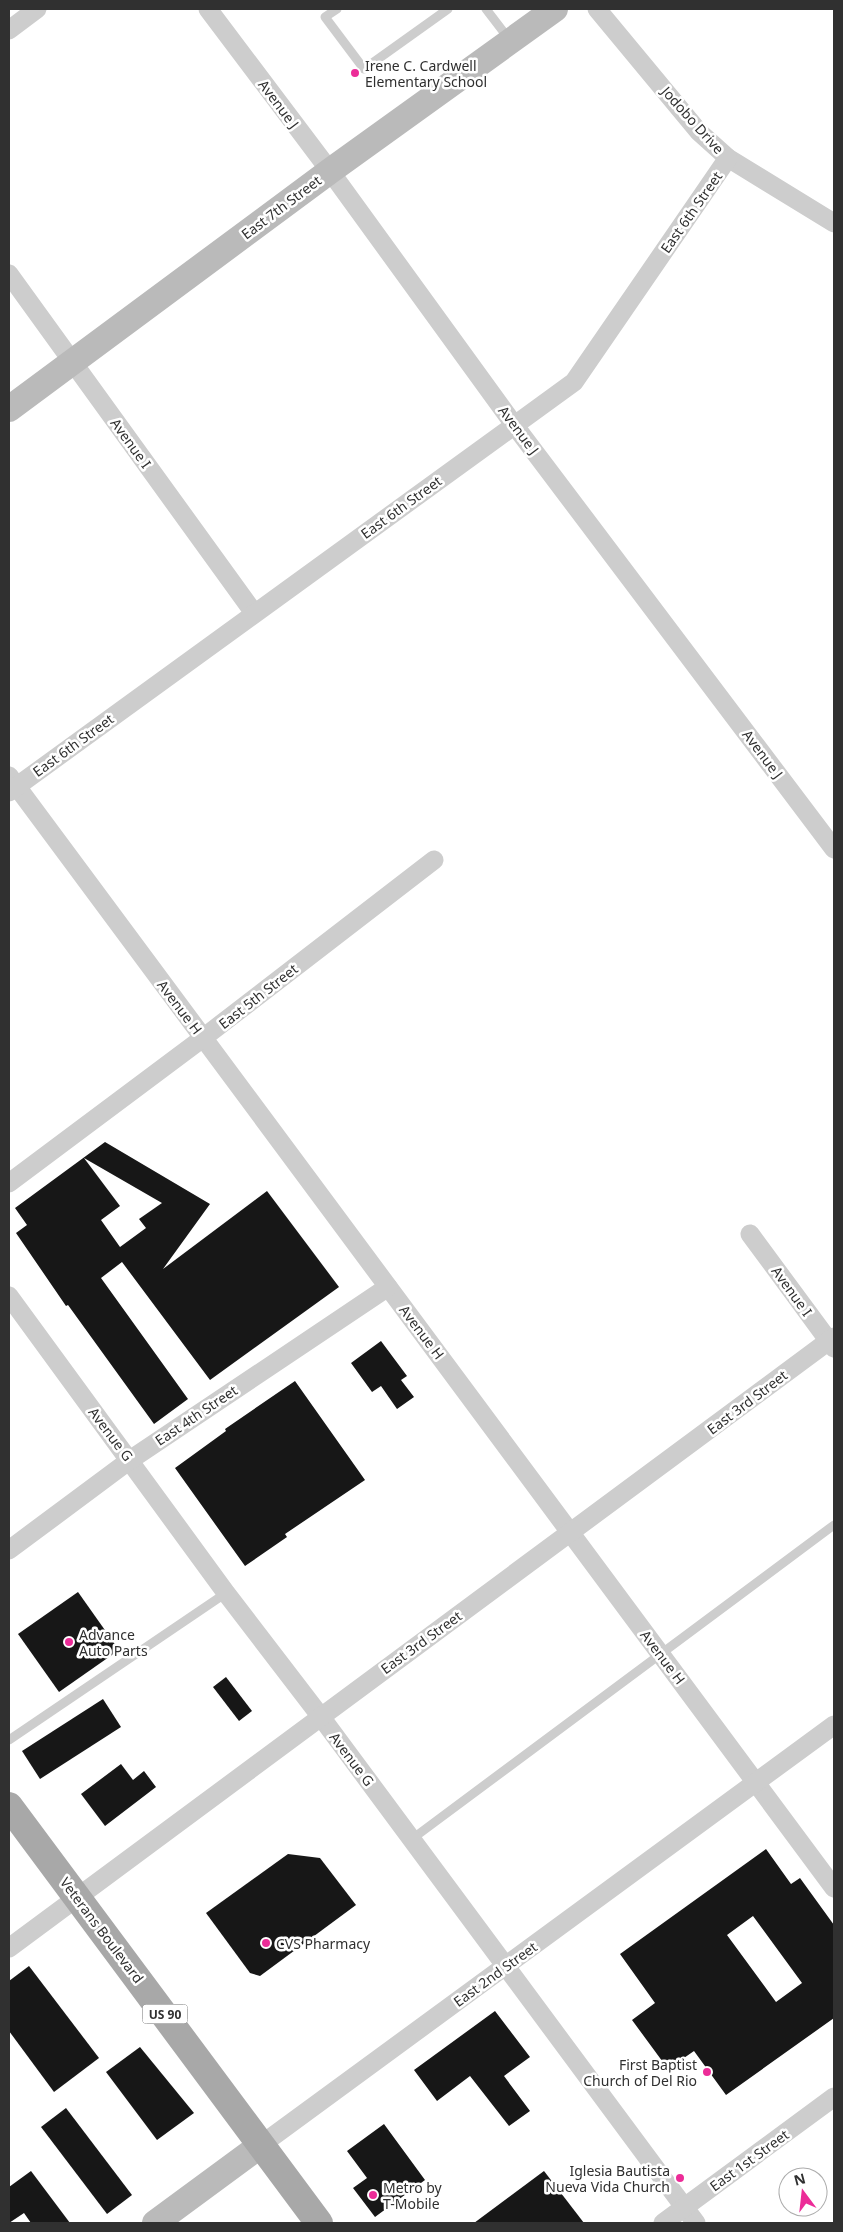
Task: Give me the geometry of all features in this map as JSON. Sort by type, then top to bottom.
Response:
[{"type":"main road","name":"Veterans Boulevard","points":[[9,1806],[319,2223]]},
{"type":"street","points":[[9,30],[37,9]]},
{"type":"street","name":"Avenue J","points":[[208,9],[330,171],[515,426],[834,849]]},
{"type":"street","name":"East 7th Street","points":[[9,409],[330,171],[556,9]]},
{"type":"street","name":"Jodobo Drive","points":[[597,9],[699,132],[728,158],[834,223]]},
{"type":"street","name":"East 6th Street","points":[[11,785],[254,613],[574,382],[728,158]]},
{"type":"street","name":"Avenue I","points":[[9,274],[254,613]]},
{"type":"street","name":"Avenue H","points":[[11,785],[204,1038],[834,1888]]},
{"type":"street","name":"East 5th Street","points":[[9,1183],[204,1038],[434,860]]},
{"type":"street","name":"Avenue I","points":[[750,1234],[833,1342]]},
{"type":"street","name":"East 4th Street","points":[[9,1550],[130,1460],[388,1287]]},
{"type":"street","name":"Avenue G","points":[[9,1296],[226,1593],[321,1717],[696,2223]]},
{"type":"street","name":"East 3rd Street","points":[[9,1948],[570,1532],[833,1342]]},
{"type":"street","name":"East 2nd Street","points":[[155,2223],[834,1725]]},
{"type":"street","name":"East 1st Street","points":[[663,2223],[834,2098]]},
{"type":"lane","points":[[337,9],[325,18],[364,69],[448,9]]},
{"type":"lane","points":[[486,9],[511,41]]},
{"type":"lane","points":[[412,1839],[834,1525]]},
{"type":"lane","points":[[9,1740],[226,1593]]},
{"type":"building","points":[[105,1142],[210,1204],[163,1269],[267,1191],[339,1287],[210,1380],[122,1262],[101,1278],[188,1399],[154,1424],[68,1305],[66,1306],[16,1233],[27,1225],[15,1208]],"holes":[[[84,1158],[162,1203],[139,1219],[146,1228],[120,1247],[101,1220],[120,1206]]]},
{"type":"building","points":[[381,1341],[407,1376],[401,1380],[414,1397],[397,1409],[381,1386],[372,1392],[351,1363]]},
{"type":"building","points":[[295,1381],[365,1480],[285,1534],[287,1537],[245,1566],[175,1468],[226,1431],[225,1429]]},
{"type":"building","name":"Advance Auto Parts","points":[[78,1592],[119,1650],[59,1692],[18,1634]]},
{"type":"building","points":[[226,1677],[252,1711],[239,1721],[213,1687]]},
{"type":"building","points":[[103,1699],[121,1727],[40,1779],[22,1751]]},
{"type":"building","points":[[121,1764],[133,1780],[144,1771],[156,1787],[105,1826],[81,1794]]},
{"type":"building","points":[[766,1849],[791,1884],[800,1878],[834,1925],[834,2018],[726,2095],[694,2051],[668,2069],[632,2020],[655,2003],[620,1954]],"holes":[[[753,1916],[802,1983],[776,2002],[727,1935]]]},
{"type":"building","name":"CVS Pharmacy","points":[[288,1854],[320,1858],[356,1905],[260,1976],[250,1973],[206,1913]]},
{"type":"building","points":[[29,1966],[99,2058],[54,2092],[9,2031],[9,1981]]},
{"type":"building","points":[[495,2011],[530,2057],[504,2076],[530,2111],[509,2126],[470,2076],[437,2101],[414,2070]]},
{"type":"building","points":[[140,2047],[194,2113],[157,2140],[106,2072]]},
{"type":"building","points":[[66,2108],[132,2195],[107,2214],[41,2127]]},
{"type":"building","points":[[384,2124],[425,2180],[375,2217],[353,2188],[367,2178],[347,2151]]},
{"type":"building","points":[[31,2171],[70,2223],[31,2223],[24,2213],[9,2223],[9,2187]]},
{"type":"building","points":[[544,2171],[584,2223],[474,2223]]},
{"type":"place","name":"Irene C. Cardwell Elementary School","points":[[355,73]]},
{"type":"place","name":"Advance Auto Parts","points":[[69,1642]]},
{"type":"place","name":"CVS Pharmacy","points":[[266,1943]]},
{"type":"place","name":"First Baptist Church of Del Rio","points":[[707,2072]]},
{"type":"place","name":"Iglesia Bautista Nueva Vida Church","points":[[680,2178]]},
{"type":"place","name":"Metro by T-Mobile","points":[[373,2195]]}]
